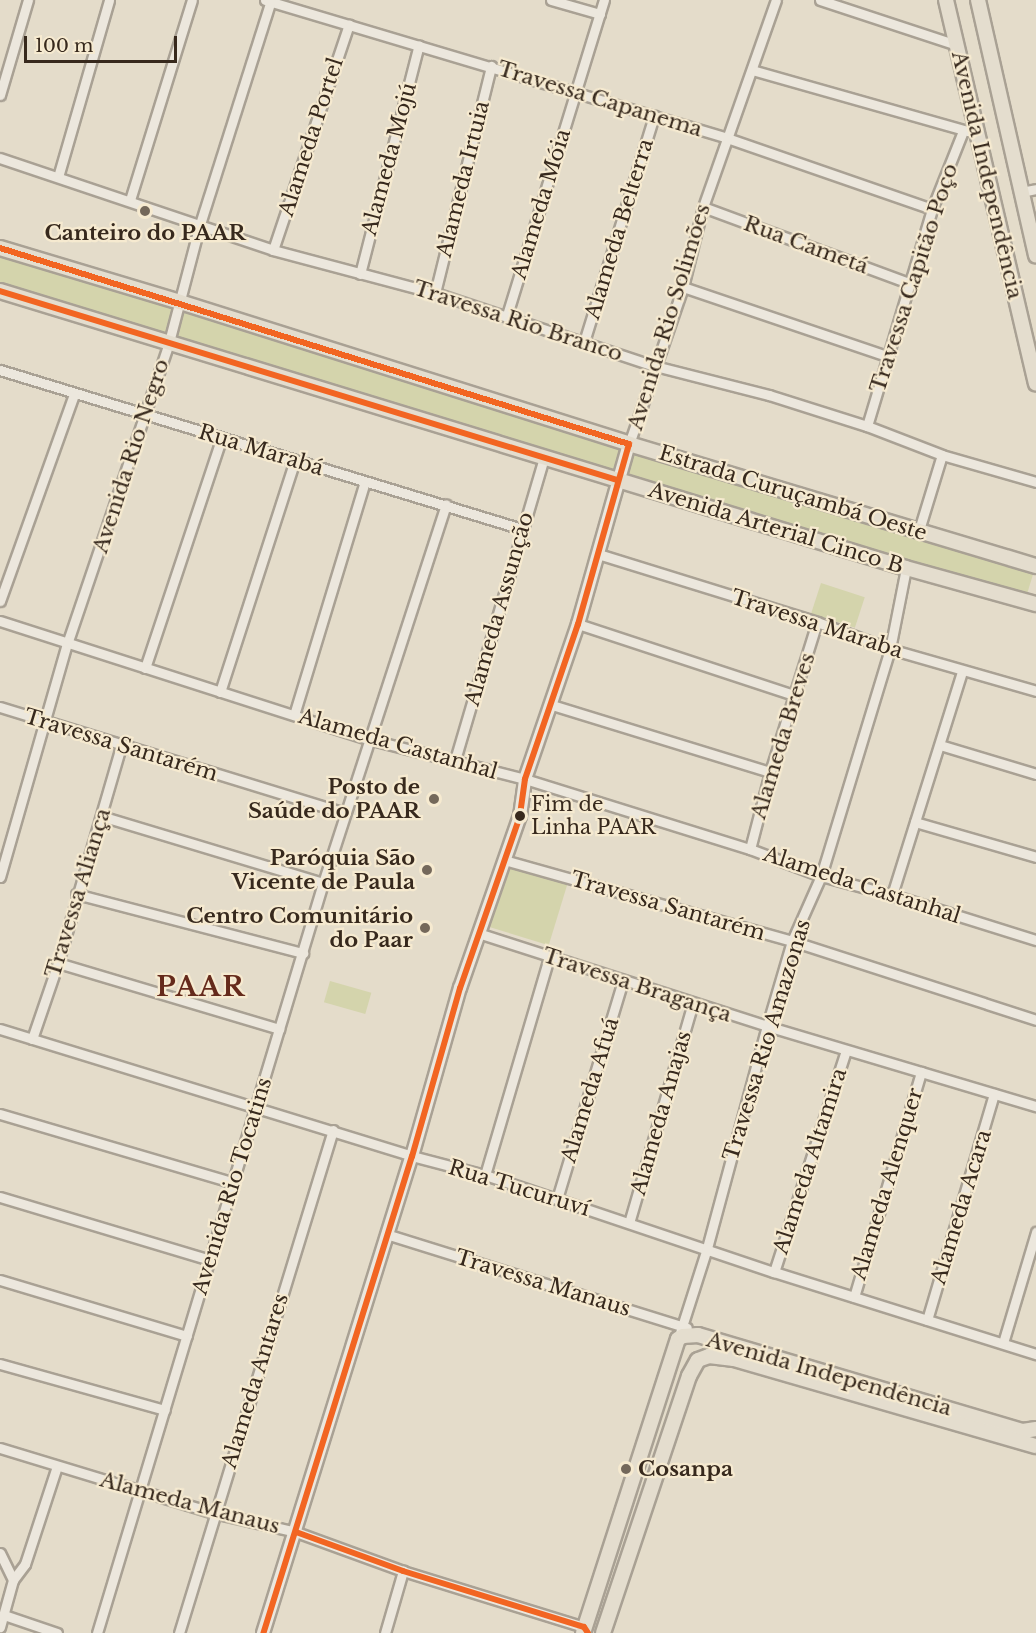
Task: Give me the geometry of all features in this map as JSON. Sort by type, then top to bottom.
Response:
[{"type":"main road","name":"Avenida Independência","points":[[946,0],[957,45],[970,131],[1036,384]]},
{"type":"main road","name":"Avenida Independência","points":[[978,0],[1036,256]]},
{"type":"main road","name":"Estrada Curuçambá Oeste","points":[[0,249],[180,302],[629,444],[1036,566]]},
{"type":"main road","name":"Avenida Arterial Cinco B","points":[[0,291],[906,568],[1036,604]]},
{"type":"main road","name":"Avenida Rio Solimões","points":[[263,1633],[412,1156],[460,987],[481,934],[520,816],[525,779],[578,624],[629,444]]},
{"type":"main road","name":"Avenida Independência","points":[[681,1332],[683,1336],[698,1335],[1023,1431],[1036,1429]]},
{"type":"main road","name":"Avenida Independência","points":[[585,1631],[681,1332]]},
{"type":"main road","name":"Avenida Independência","points":[[603,1633],[689,1376],[698,1360],[709,1356],[734,1359],[1036,1446]]},
{"type":"street","points":[[0,95],[28,0]]},
{"type":"street","points":[[58,177],[109,0]]},
{"type":"street","points":[[130,200],[192,0]]},
{"type":"street","points":[[551,0],[600,14]]},
{"type":"street","name":"Alameda Móia","points":[[507,315],[604,0]]},
{"type":"street","name":"Avenida Rio Solimões","points":[[629,444],[683,287],[703,207],[776,0]]},
{"type":"street","points":[[820,0],[854,5],[957,45]]},
{"type":"street","name":"Travessa Capanema","points":[[269,1],[727,138],[932,209]]},
{"type":"street","name":"Avenida Rio Negro","points":[[0,877],[68,644],[168,344],[200,224],[269,1]]},
{"type":"street","name":"Alameda Portel","points":[[273,250],[349,24]]},
{"type":"street","name":"Alameda Mojú","points":[[360,274],[419,45]]},
{"type":"street","name":"Alameda Irtuia","points":[[435,293],[491,66]]},
{"type":"street","points":[[752,69],[970,131]]},
{"type":"street","name":"Alameda Belterra","points":[[585,342],[654,116]]},
{"type":"street","name":"Travessa Capitão Poço","points":[[867,426],[932,209],[970,131]]},
{"type":"street","name":"Travessa Rio Branco","points":[[0,158],[273,250],[435,293],[655,366],[769,395],[867,426],[942,455],[1036,482]]},
{"type":"street","points":[[1021,192],[1036,189]]},
{"type":"street","name":"Rua Cametá","points":[[703,207],[909,283]]},
{"type":"street","points":[[683,287],[887,356]]},
{"type":"street","name":"Rua Marabá","points":[[0,370],[522,529]]},
{"type":"street","points":[[0,601],[74,394]]},
{"type":"street","points":[[145,668],[221,438]]},
{"type":"street","points":[[919,530],[942,455]]},
{"type":"street","name":"Alameda Assunção","points":[[454,760],[544,458]]},
{"type":"street","points":[[220,692],[295,460]]},
{"type":"street","points":[[294,715],[365,482]]},
{"type":"street","name":"Avenida Rio Tocatins","points":[[97,1633],[138,1490],[188,1336],[323,883],[446,505]]},
{"type":"street","name":"Travessa Maraba","points":[[598,554],[817,622],[890,649],[1036,691]]},
{"type":"street","name":"Travessa Rio Amazonas","points":[[681,1332],[707,1248],[792,941],[820,876],[890,649],[906,568]]},
{"type":"street","name":"Alameda Castanhal","points":[[0,621],[368,739],[525,779],[750,849],[820,876],[892,895],[1036,940]]},
{"type":"street","name":"Alameda Breves","points":[[750,849],[770,772],[817,622]]},
{"type":"street","points":[[578,624],[794,695]]},
{"type":"street","points":[[892,895],[962,671]]},
{"type":"street","points":[[552,705],[770,772]]},
{"type":"street","name":"Travessa Santarém","points":[[0,707],[345,813]]},
{"type":"street","points":[[940,744],[1036,774]]},
{"type":"street","name":"Travessa Aliança","points":[[32,1039],[58,963],[76,894],[121,746]]},
{"type":"street","points":[[101,816],[323,883]]},
{"type":"street","points":[[915,822],[1036,857]]},
{"type":"street","name":"Travessa Santarém","points":[[504,860],[792,941],[1036,1020]]},
{"type":"street","points":[[76,894],[303,952]]},
{"type":"street","name":"Travessa Bragança","points":[[481,934],[767,1026],[1036,1106]]},
{"type":"street","points":[[485,1175],[549,957]]},
{"type":"street","points":[[58,963],[279,1029]]},
{"type":"street","name":"Alameda Afuá","points":[[557,1199],[623,980]]},
{"type":"street","name":"Alameda Anajas","points":[[629,1223],[693,1003]]},
{"type":"street","name":"Rua Tucuruví","points":[[0,1029],[256,1106],[412,1156],[485,1175],[774,1272],[1036,1354]]},
{"type":"street","name":"Alameda Altamira","points":[[774,1272],[846,1050]]},
{"type":"street","name":"Alameda Alenquer","points":[[854,1297],[921,1072]]},
{"type":"street","name":"Alameda Acara","points":[[927,1320],[994,1094]]},
{"type":"street","points":[[0,1114],[234,1183]]},
{"type":"street","name":"Alameda Antares","points":[[179,1633],[333,1130]]},
{"type":"street","points":[[0,1197],[210,1260]]},
{"type":"street","points":[[1003,1343],[1036,1232]]},
{"type":"street","name":"Travessa Manaus","points":[[386,1234],[681,1332]]},
{"type":"street","points":[[0,1280],[188,1336]]},
{"type":"street","points":[[0,1364],[165,1410]]},
{"type":"street","name":"Alameda Manaus","points":[[0,1448],[214,1513],[296,1532],[403,1571],[585,1631]]},
{"type":"street","points":[[0,1627],[13,1580],[25,1564],[57,1466]]},
{"type":"street","points":[[0,1553],[13,1580]]},
{"type":"street","points":[[384,1633],[403,1571]]},
{"type":"street","points":[[4,1615],[57,1633]]},
{"type":"green space","points":[[0,249],[1036,566],[1023,606],[0,293]]},
{"type":"green space","points":[[821,583],[865,597],[855,628],[811,613]]},
{"type":"green space","points":[[509,863],[568,881],[549,945],[489,927]]},
{"type":"green space","points":[[330,981],[371,993],[365,1014],[324,1002]]},
{"type":"transit line","points":[[0,248],[629,444],[578,624],[525,779],[520,816],[460,988],[412,1156],[263,1633]]},
{"type":"transit line","points":[[0,291],[617,480]]},
{"type":"transit line","points":[[296,1532],[403,1571],[584,1627],[588,1633]]},
{"type":"place","name":"Canteiro do PAAR","points":[[145,211]]},
{"type":"place","name":"Posto de Saúde do PAAR","points":[[434,799]]},
{"type":"place","name":"Fim de Linha PAAR","points":[[520,816]]},
{"type":"place","name":"Paróquia São Vicente de Paula","points":[[427,870]]},
{"type":"place","name":"Centro Comunitário do Paar","points":[[425,928]]},
{"type":"place","name":"Cosanpa","points":[[626,1469]]},
{"type":"district","name":"PAAR","points":[[201,987]]}]
